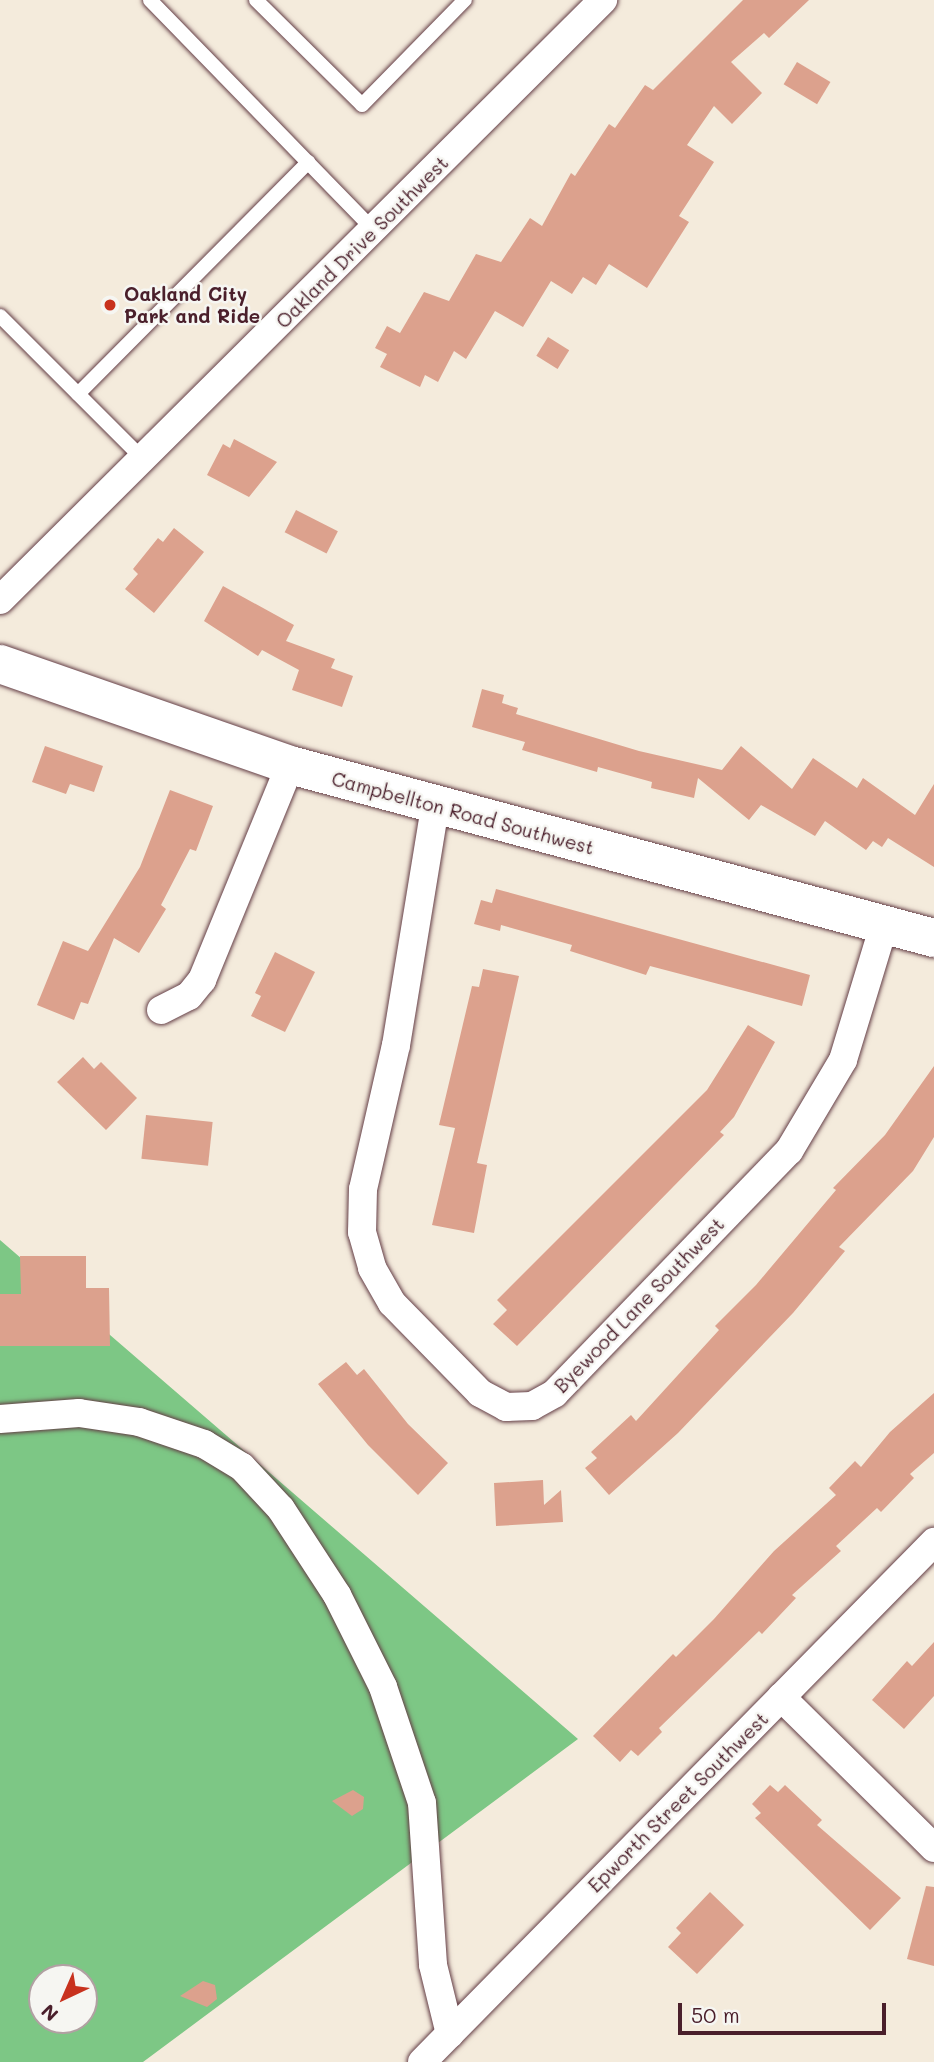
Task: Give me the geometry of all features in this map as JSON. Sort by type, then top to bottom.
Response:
[{"type":"main road","name":"Campbellton Road Southwest","points":[[0,664],[290,765],[435,807],[934,938]]},
{"type":"street","name":"Oakland Drive Southwest","points":[[0,600],[603,0]]},
{"type":"street","points":[[161,1010],[189,996],[202,980],[290,765]]},
{"type":"street","name":"Byewood Lane Southwest","points":[[435,807],[396,1045],[363,1189],[362,1232],[372,1268],[392,1303],[480,1393],[506,1407],[532,1406],[555,1393],[789,1151],[843,1060],[884,925]]},
{"type":"street","points":[[0,1419],[79,1413],[139,1422],[204,1444],[242,1467],[281,1509],[337,1595],[383,1687],[422,1803],[433,1965],[450,2034]]},
{"type":"street","name":"Epworth Street Southwest","points":[[422,2062],[934,1542]]},
{"type":"street","points":[[781,1698],[934,1848]]},
{"type":"lane","points":[[150,0],[374,230]]},
{"type":"lane","points":[[256,0],[362,105],[464,0]]},
{"type":"lane","points":[[78,394],[308,162]]},
{"type":"lane","points":[[0,316],[143,459]]},
{"type":"green space","points":[[0,1240],[578,1739],[143,2062],[0,2062]]},
{"type":"building","points":[[743,0],[809,0],[769,38],[764,33],[731,62],[762,93],[732,124],[714,106],[687,145],[714,162],[679,216],[689,222],[647,288],[609,264],[596,285],[583,277],[572,294],[551,281],[523,327],[495,311],[466,359],[454,351],[438,382],[425,375],[420,387],[380,367],[387,354],[375,348],[387,326],[400,333],[424,292],[449,301],[476,254],[501,262],[530,218],[542,226],[571,173],[575,176],[609,124],[615,128],[645,85],[653,90]]},
{"type":"building","points":[[797,62],[830,82],[817,104],[784,84]]},
{"type":"building","points":[[548,337],[569,350],[558,369],[536,356]]},
{"type":"building","points":[[234,439],[277,462],[249,497],[207,475],[223,444],[230,448]]},
{"type":"building","points":[[296,510],[338,531],[327,554],[285,532]]},
{"type":"building","points":[[174,528],[204,552],[154,613],[125,589],[138,574],[133,569],[158,538],[163,542]]},
{"type":"building","points":[[223,586],[294,625],[286,641],[335,659],[331,668],[353,676],[342,707],[292,690],[299,670],[262,650],[258,656],[204,621]]},
{"type":"building","points":[[482,689],[504,695],[502,703],[518,708],[516,714],[639,751],[722,770],[741,746],[792,789],[813,758],[857,788],[863,778],[915,815],[934,784],[934,867],[888,838],[882,847],[873,841],[866,850],[825,821],[815,836],[761,805],[749,820],[698,778],[694,798],[651,788],[652,782],[598,767],[597,772],[522,750],[525,742],[472,727]]},
{"type":"building","points":[[45,746],[103,766],[94,792],[70,784],[66,794],[32,782]]},
{"type":"building","points":[[170,790],[213,806],[196,851],[190,849],[161,905],[166,909],[139,953],[114,938],[88,1004],[81,1002],[74,1020],[37,1005],[63,941],[88,951],[140,867]]},
{"type":"building","points":[[496,889],[810,975],[802,1006],[650,966],[646,975],[570,951],[572,945],[501,925],[500,931],[474,924],[481,900],[492,903]]},
{"type":"building","points":[[275,952],[315,972],[285,1032],[251,1016],[261,996],[255,993]]},
{"type":"building","points":[[483,969],[519,976],[477,1163],[487,1165],[474,1233],[432,1225],[455,1128],[439,1125],[472,986],[479,987]]},
{"type":"building","points":[[748,1025],[775,1042],[734,1117],[720,1132],[724,1135],[517,1346],[493,1324],[507,1310],[497,1300],[707,1090]]},
{"type":"building","points":[[83,1057],[94,1069],[101,1062],[137,1098],[106,1130],[57,1082]]},
{"type":"building","points":[[934,1066],[934,1137],[913,1171],[839,1247],[845,1251],[793,1313],[678,1433],[609,1495],[585,1468],[597,1458],[591,1452],[631,1415],[636,1421],[719,1330],[715,1326],[756,1285],[836,1190],[833,1188],[885,1135]]},
{"type":"building","points":[[146,1115],[213,1122],[208,1166],[141,1159]]},
{"type":"building","points":[[20,1256],[86,1256],[86,1288],[109,1288],[110,1346],[0,1346],[0,1294],[21,1294]]},
{"type":"building","points":[[346,1362],[357,1375],[364,1369],[408,1424],[448,1463],[418,1495],[368,1445],[318,1384]]},
{"type":"building","points":[[934,1393],[934,1453],[910,1474],[914,1478],[881,1512],[877,1508],[836,1546],[841,1551],[792,1595],[796,1598],[762,1634],[759,1631],[659,1728],[662,1732],[638,1756],[631,1750],[620,1762],[593,1736],[673,1654],[676,1657],[714,1619],[774,1551],[836,1495],[829,1488],[855,1461],[861,1467],[890,1432]]},
{"type":"building","points":[[543,1480],[544,1505],[561,1490],[563,1522],[496,1526],[494,1483]]},
{"type":"building","points":[[934,1642],[934,1696],[904,1729],[872,1700],[907,1661],[912,1666]]},
{"type":"building","points":[[770,1785],[778,1792],[785,1785],[822,1820],[817,1825],[901,1898],[870,1930],[755,1818],[761,1813],[752,1804]]},
{"type":"building","points":[[353,1790],[364,1797],[363,1809],[352,1816],[332,1801]]},
{"type":"building","points":[[926,1886],[934,1887],[934,1966],[907,1959]]},
{"type":"building","points":[[710,1892],[744,1925],[697,1974],[668,1947],[681,1933],[676,1928]]},
{"type":"building","points":[[203,1981],[215,1985],[217,1999],[207,2007],[180,1996]]},
{"type":"place","name":"Oakland City Park and Ride","points":[[110,305]]}]
